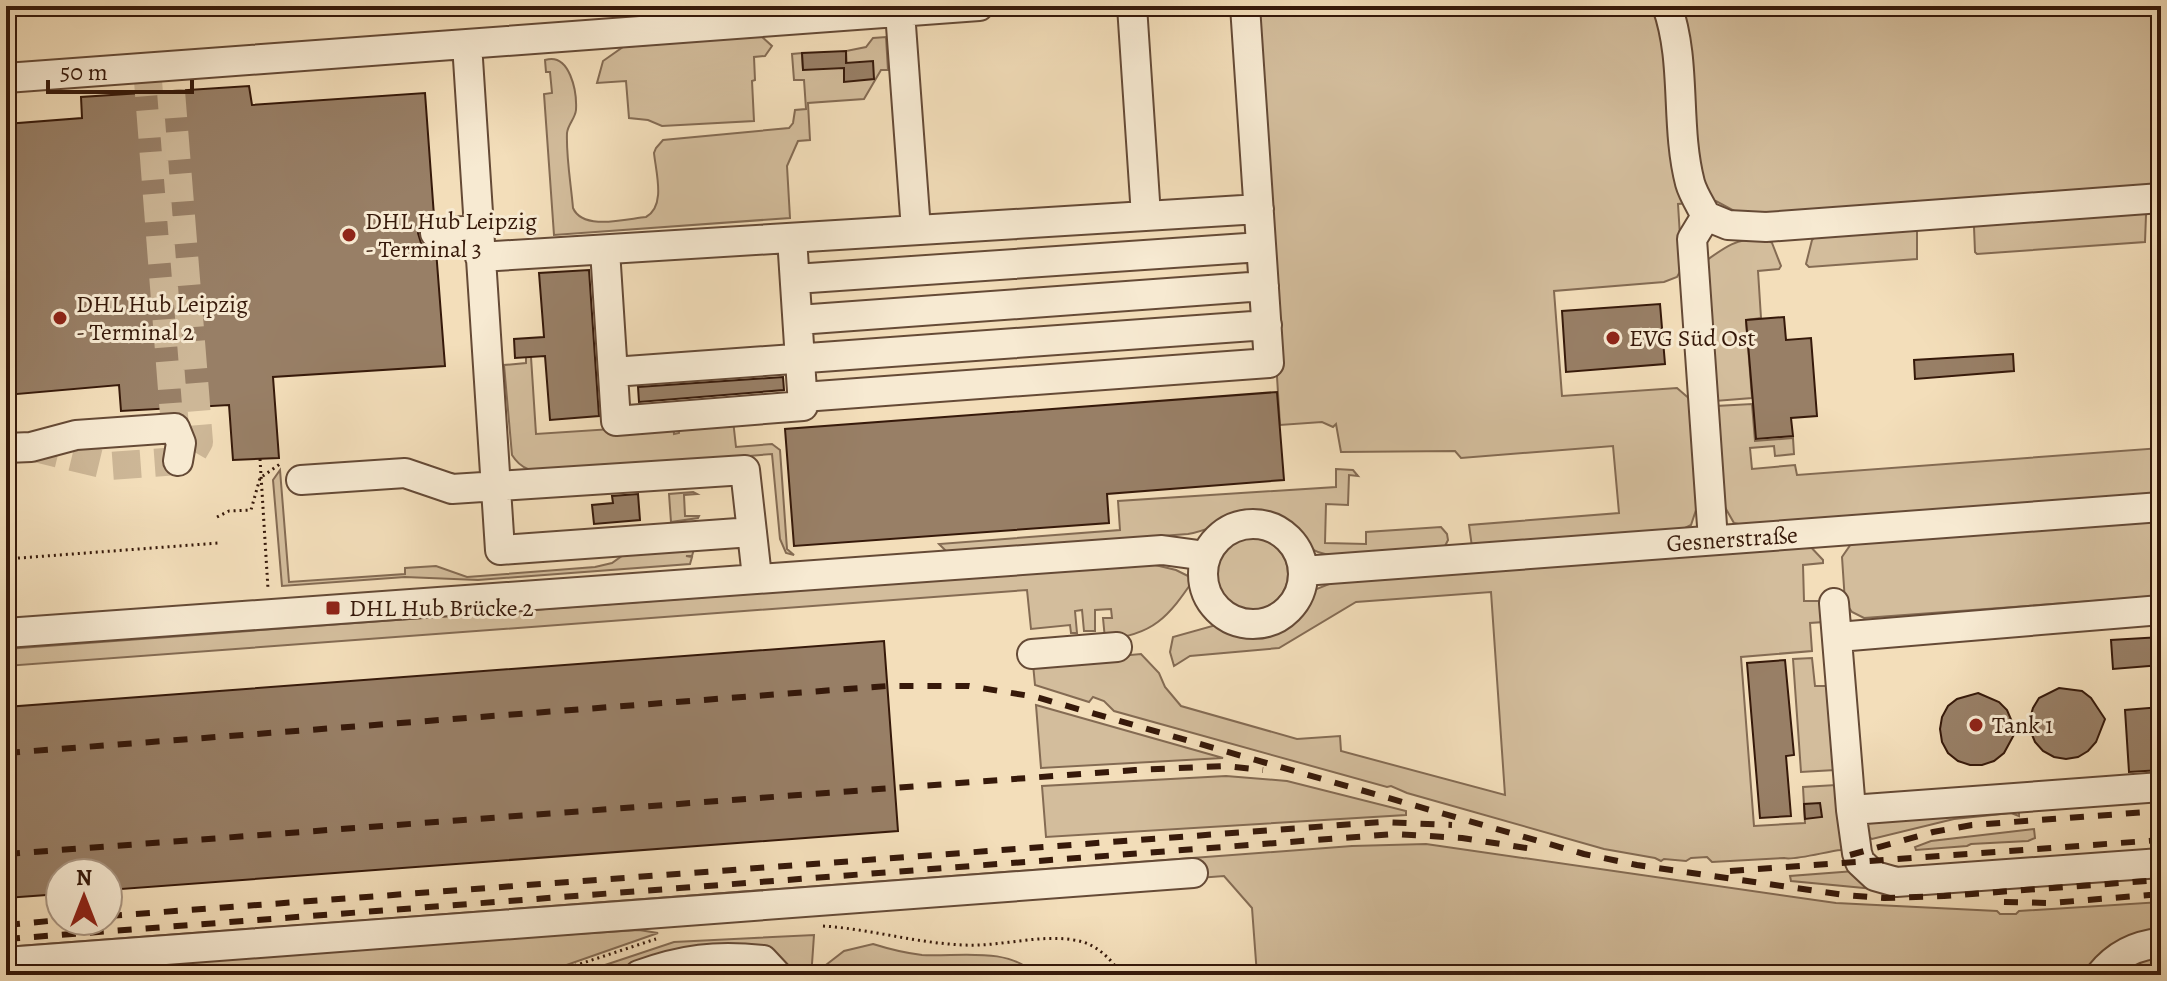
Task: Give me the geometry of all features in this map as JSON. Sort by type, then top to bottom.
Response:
[{"type":"lane","points":[[6,78],[467,44],[658,18],[900,12],[979,6]]},
{"type":"lane","points":[[1132,6],[1146,216]]},
{"type":"lane","points":[[605,250],[616,421],[1269,363],[1245,6]]},
{"type":"lane","points":[[1667,6],[1676,44],[1684,150],[1691,186],[1706,216],[1728,225],[1766,227],[2161,198]]},
{"type":"lane","points":[[900,12],[916,230]]},
{"type":"lane","points":[[467,44],[500,550],[752,532]]},
{"type":"lane","points":[[435,233],[479,244],[605,250],[1259,209]]},
{"type":"lane","points":[[1706,216],[1692,239],[1713,540]]},
{"type":"lane","points":[[792,238],[803,402]]},
{"type":"lane","points":[[795,279],[1261,247]]},
{"type":"lane","points":[[798,320],[1264,286]]},
{"type":"lane","points":[[613,372],[1267,325]]},
{"type":"lane","points":[[19,448],[76,435],[175,428],[181,443],[178,461]]},
{"type":"lane","points":[[290,472],[405,473],[452,489],[745,470],[757,577]]},
{"type":"lane","name":"Gesnerstraße","points":[[1303,571],[2161,507]]},
{"type":"lane","points":[[1256,524],[1269,526],[1290,540],[1303,571],[1298,594],[1286,611],[1266,622],[1240,622],[1223,614],[1208,596],[1203,574],[1210,548],[1226,531],[1256,524]]},
{"type":"lane","points":[[6,633],[1162,550],[1206,556]]},
{"type":"lane","points":[[1834,603],[1851,810],[1860,862],[1875,876],[1896,882],[2161,863]]},
{"type":"lane","points":[[1838,637],[2161,610]]},
{"type":"lane","points":[[1032,654],[1117,647]]},
{"type":"lane","points":[[1851,810],[2161,787]]},
{"type":"lane","points":[[6,962],[1193,873]]},
{"type":"lane","points":[[2100,975],[2111,962],[2130,949],[2161,943]]},
{"type":"lane","points":[[639,975],[669,964],[726,956],[763,960],[777,975]]},
{"type":"path","points":[[217,517],[229,511],[251,510],[260,478],[290,472]]},
{"type":"path","points":[[6,559],[219,543]]},
{"type":"path","points":[[821,926],[965,945],[1074,940],[1094,946],[1110,959],[1122,975]]},
{"type":"path","points":[[546,975],[664,937]]},
{"type":"shaded area","points":[[1254,6],[2161,6],[2161,186],[1763,216],[1738,213],[1716,201],[1678,204],[1682,268],[1677,277],[1664,282],[1554,291],[1562,396],[1677,388],[1692,401],[1699,501],[1691,525],[1675,533],[1472,547],[1469,525],[1619,513],[1613,446],[1461,458],[1455,451],[1341,452],[1336,424],[1333,427],[1322,422],[1280,425]]},
{"type":"shaded area","points":[[761,36],[772,46],[765,56],[754,57],[754,121],[662,126],[648,120],[629,118],[626,81],[597,83],[603,61],[623,47]]},
{"type":"shaded area","points":[[886,37],[888,70],[881,70],[864,99],[808,103],[810,140],[798,141],[787,166],[790,218],[554,235],[544,94],[552,93],[550,72],[546,72],[545,60],[561,62],[570,75],[575,93],[575,113],[567,133],[573,208],[586,219],[606,222],[646,217],[652,212],[658,197],[654,153],[663,140],[789,128],[795,110],[806,109],[804,80],[794,80],[792,54],[802,53],[803,69],[847,67],[846,51],[866,47],[873,38]]},
{"type":"shaded area","points":[[2140,209],[2146,215],[2145,242],[1975,252],[1974,227],[1978,221]]},
{"type":"shaded area","points":[[1911,227],[1917,231],[1917,259],[1809,267],[1806,264],[1812,240],[1819,233]]},
{"type":"shaded area","points":[[1763,238],[1772,243],[1781,266],[1779,269],[1758,271],[1761,318],[1746,320],[1752,398],[1715,401],[1703,263],[1731,244]]},
{"type":"shaded area","points":[[526,357],[531,357],[536,434],[673,425],[674,434],[679,433],[679,424],[733,420],[736,447],[772,444],[780,450],[787,549],[794,555],[786,553],[780,539],[772,454],[551,472],[524,467],[512,455],[504,365],[526,363]]},
{"type":"shaded area","points":[[1752,404],[1755,441],[1793,438],[1794,454],[1775,456],[1774,446],[1750,448],[1752,469],[1795,465],[1797,475],[2161,448],[2161,496],[1752,527],[1734,523],[1722,502],[1716,406]]},
{"type":"shaded area","points":[[1336,469],[1353,470],[1358,476],[1349,475],[1348,505],[1326,504],[1325,543],[1366,544],[1366,532],[1441,527],[1448,540],[1443,550],[1362,556],[1330,555],[1309,548],[1275,521],[1254,516],[1237,518],[1188,534],[947,552],[939,544],[1120,530],[1118,501],[1336,487]]},
{"type":"shaded area","points":[[280,470],[289,582],[405,574],[405,568],[436,566],[467,577],[595,567],[612,563],[626,553],[694,549],[692,556],[686,556],[692,557],[690,564],[478,580],[405,577],[282,586],[273,480]]},
{"type":"shaded area","points":[[669,494],[697,494],[684,495],[685,516],[698,518],[671,522]]},
{"type":"shaded area","points":[[2161,518],[2161,596],[1864,618],[1852,612],[1845,602],[1842,557],[1851,544]]},
{"type":"shaded area","points":[[1252,538],[1272,544],[1282,554],[1288,574],[1282,594],[1272,604],[1252,610],[1232,604],[1222,594],[1216,574],[1222,554],[1232,544]]},
{"type":"shaded area","points":[[1807,543],[1823,560],[1823,563],[1803,565],[1804,601],[1824,604],[1824,622],[1810,623],[1812,651],[1741,657],[1754,826],[1805,823],[1803,787],[1836,785],[1844,846],[1841,850],[1803,857],[1712,862],[1707,857],[1661,861],[1604,849],[1391,786],[1114,711],[1104,701],[1093,697],[1089,702],[1035,685],[1033,664],[1141,654],[1159,673],[1165,687],[1181,706],[1297,739],[1340,736],[1341,751],[1505,795],[1491,592],[1356,602],[1279,648],[1190,656],[1174,666],[1170,652],[1173,637],[1223,623],[1240,630],[1267,629],[1292,614],[1314,590],[1339,580]]},
{"type":"shaded area","points":[[1151,564],[1176,570],[1194,579],[1158,622],[1136,634],[1105,639],[1103,618],[1112,618],[1111,609],[1095,610],[1095,631],[1084,631],[1082,610],[1075,611],[1077,633],[1071,633],[1070,625],[1031,629],[1027,590],[6,666],[6,649]]},
{"type":"shaded area","points":[[1812,658],[1815,686],[1829,686],[1835,770],[1801,772],[1793,659]]},
{"type":"shaded area","points":[[1036,705],[1223,758],[1041,768]]},
{"type":"shaded area","points":[[1226,776],[1287,781],[1406,811],[1406,815],[1046,837],[1042,786]]},
{"type":"shaded area","points":[[2019,808],[2019,816],[2011,813],[1954,819],[1872,839],[1861,823]]},
{"type":"shaded area","points":[[2034,829],[2035,838],[2028,841],[1916,850],[1915,847],[1931,841]]},
{"type":"shaded area","points":[[1426,844],[1836,903],[2016,914],[2019,911],[2161,902],[2161,938],[2096,975],[1257,975],[1252,908],[1224,876],[553,927],[560,935],[639,930],[658,933],[538,975],[6,975],[6,947],[1352,846]]},
{"type":"shaded area","points":[[1855,871],[1885,890],[1791,881],[1790,876]]},
{"type":"shaded area","points":[[814,935],[812,964],[815,975],[783,975],[668,960],[625,975],[575,975],[674,942]]},
{"type":"shaded area","points":[[873,944],[922,955],[998,956],[1025,966],[1036,975],[821,975],[822,968],[844,951]]},
{"type":"shaded area","points":[[2161,946],[2161,975],[2106,975]]},
{"type":"building","points":[[846,51],[846,63],[873,61],[874,79],[844,82],[844,68],[803,70],[802,53]]},
{"type":"building","points":[[249,86],[252,105],[425,93],[434,216],[425,219],[418,233],[421,243],[428,249],[436,250],[445,366],[273,377],[279,458],[233,460],[229,405],[121,411],[119,385],[6,395],[6,124],[82,118],[81,97]]},
{"type":"building","points":[[589,270],[599,416],[550,420],[545,356],[515,358],[514,339],[544,337],[539,273]]},
{"type":"building","name":"EVG Süd Ost","points":[[1660,304],[1665,364],[1566,372],[1562,311]]},
{"type":"building","points":[[1784,317],[1786,340],[1811,338],[1817,416],[1791,418],[1793,436],[1756,439],[1746,320]]},
{"type":"building","points":[[2013,354],[2014,371],[1915,379],[1914,360]]},
{"type":"building","points":[[783,377],[784,390],[639,402],[638,387]]},
{"type":"building","points":[[1277,392],[1284,480],[1107,494],[1109,523],[794,546],[785,429]]},
{"type":"building","points":[[638,494],[640,520],[594,524],[592,505],[613,503],[612,496]]},
{"type":"building","points":[[2161,637],[2161,665],[2113,669],[2111,640]]},
{"type":"building","points":[[884,641],[898,831],[124,889],[124,857],[44,857],[44,895],[6,898],[6,707]]},
{"type":"building","points":[[1785,660],[1794,755],[1786,756],[1791,816],[1760,818],[1747,663]]},
{"type":"building","points":[[2059,688],[2082,691],[2091,698],[2105,719],[2096,742],[2078,757],[2054,757],[2043,751],[2035,742],[2028,725],[2039,698]]},
{"type":"building","name":"Tank 1","points":[[1978,693],[1999,702],[2007,710],[2016,731],[2004,753],[1994,761],[1970,765],[1948,753],[1940,729],[1948,706],[1957,699]]},
{"type":"building","points":[[2161,707],[2161,770],[2129,772],[2125,710]]},
{"type":"building","points":[[1820,803],[1822,817],[1805,819],[1804,804]]},
{"type":"tunnel","points":[[31,447],[110,466],[178,461],[192,454],[199,442],[169,66]]},
{"type":"tunnel","points":[[147,68],[175,428]]},
{"type":"railway","points":[[6,753],[887,686],[969,686],[1036,697],[1584,854],[1637,865],[1884,898],[2161,880]]},
{"type":"railway","points":[[6,854],[1135,770],[1226,766],[1263,770]]},
{"type":"railway","points":[[1850,855],[1933,832],[1972,825],[2161,811]]},
{"type":"railway","points":[[124,915],[1382,822],[1452,825]]},
{"type":"railway","points":[[6,939],[1395,834],[1462,838],[1533,849]]},
{"type":"railway","points":[[1730,871],[2161,840]]},
{"type":"railway","points":[[2004,902],[2051,903],[2161,894]]},
{"type":"railway","points":[[6,925],[44,921]]},
{"type":"place","name":"DHL Hub Leipzig - Terminal 3","points":[[349,235]]},
{"type":"place","name":"DHL Hub Leipzig - Terminal 2","points":[[60,318]]},
{"type":"place","name":"EVG Süd Ost","points":[[1613,338]]},
{"type":"place","name":"DHL Hub Brücke 2","points":[[333,608]]},
{"type":"place","name":"Tank 1","points":[[1976,725]]}]
